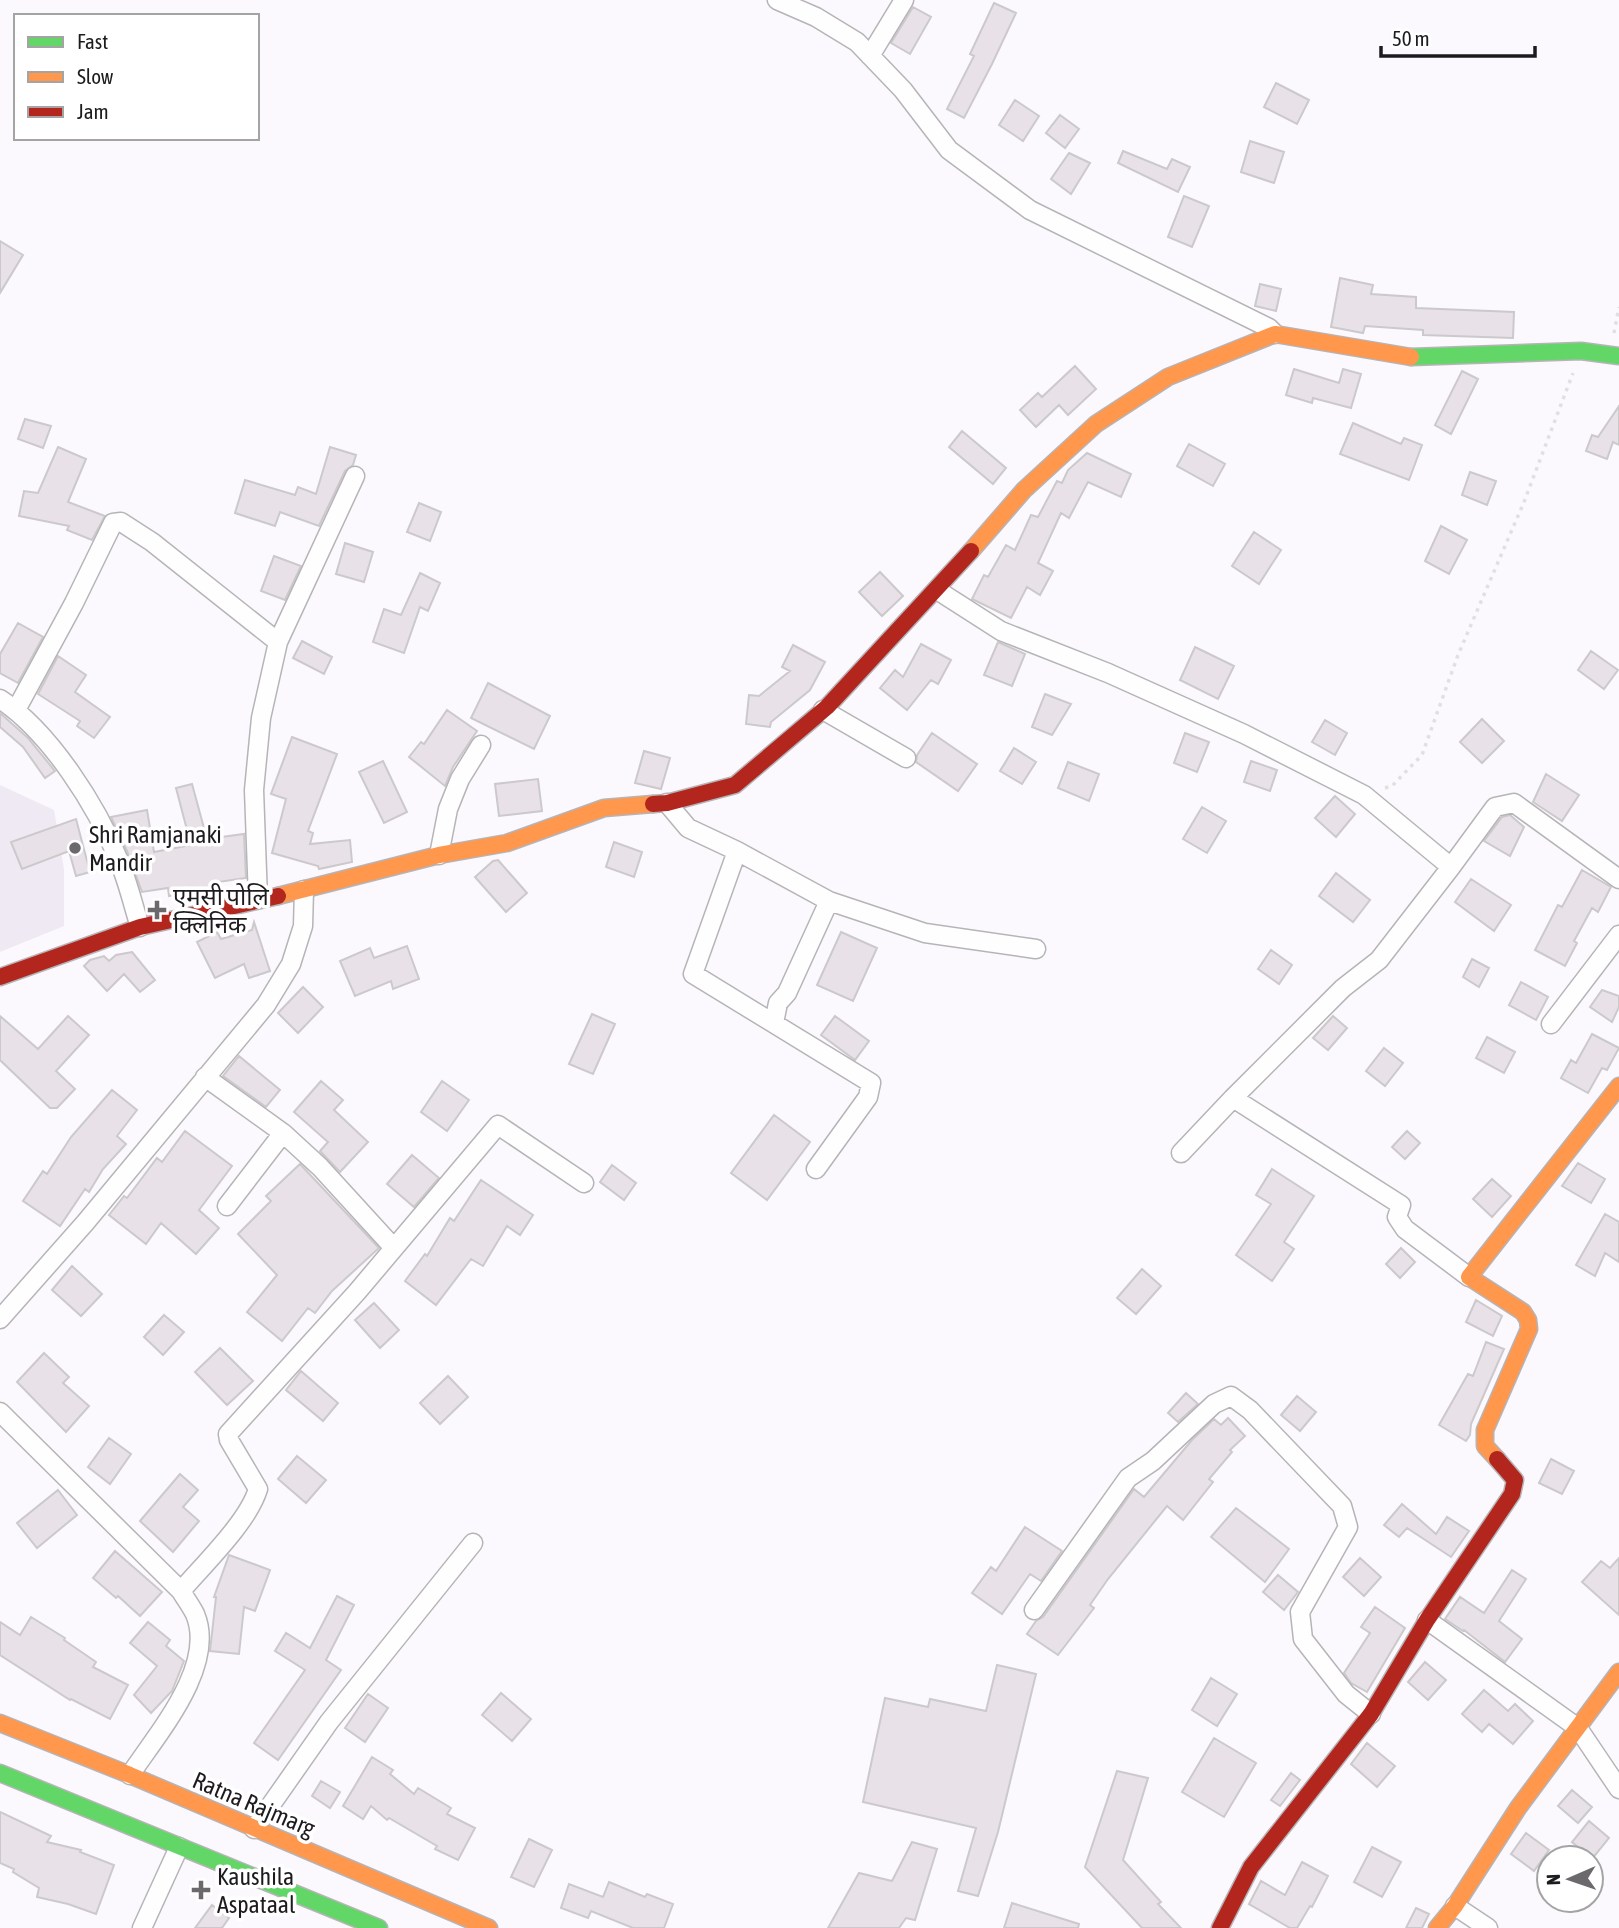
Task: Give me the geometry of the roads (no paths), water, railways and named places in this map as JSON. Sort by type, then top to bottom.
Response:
[{"type":"main road","points":[[0,977],[140,927],[304,890],[439,855],[508,843],[604,808],[667,803],[735,785],[823,710],[937,590],[1024,489],[1096,425],[1168,377],[1275,334],[1408,357],[1581,351],[1615,356],[1619,373]]},
{"type":"main road","points":[[1220,1928],[1251,1867],[1371,1714],[1427,1620],[1513,1493],[1515,1480],[1485,1447],[1485,1430],[1529,1329],[1528,1320],[1523,1312],[1469,1277],[1619,1086]]},
{"type":"main road","points":[[1437,1928],[1455,1906],[1518,1808],[1619,1672]]},
{"type":"main road","name":"Ratna Rajmarg","points":[[0,1723],[130,1775],[489,1928]]},
{"type":"main road","points":[[0,1773],[379,1928]]},
{"type":"street","points":[[777,0],[816,17],[857,42],[903,90],[949,150],[1030,210],[1269,328],[1275,334]]},
{"type":"street","points":[[870,56],[904,0]]},
{"type":"street","points":[[258,899],[254,790],[261,718],[278,642],[355,476]]},
{"type":"street","points":[[16,710],[74,603],[113,523],[121,522],[152,542],[278,642]]},
{"type":"street","points":[[937,590],[1001,631],[1108,673],[1244,734],[1364,795],[1451,867]]},
{"type":"street","points":[[0,699],[41,734],[90,803],[120,862],[140,927]]},
{"type":"street","points":[[823,710],[906,758]]},
{"type":"street","points":[[439,855],[448,809],[460,779],[481,745]]},
{"type":"street","points":[[667,803],[688,828],[737,851],[829,901],[925,933],[1036,949]]},
{"type":"street","points":[[1181,1153],[1343,988],[1379,960],[1495,807],[1514,803],[1619,879]]},
{"type":"street","points":[[737,851],[693,974],[871,1083],[868,1097],[816,1169]]},
{"type":"street","points":[[0,1319],[85,1223],[266,1005],[291,964],[303,926],[304,890]]},
{"type":"street","points":[[774,1023],[778,1003],[787,993],[829,901]]},
{"type":"street","points":[[1551,1024],[1619,935]]},
{"type":"street","points":[[205,1077],[283,1133],[320,1167],[394,1248]]},
{"type":"street","points":[[1233,1098],[1401,1205],[1397,1217],[1405,1229],[1469,1277]]},
{"type":"street","points":[[181,1591],[229,1536],[256,1497],[258,1489],[228,1434],[394,1248],[498,1125],[584,1183]]},
{"type":"street","points":[[227,1206],[283,1133]]},
{"type":"street","points":[[1034,1610],[1128,1478],[1153,1461],[1214,1404],[1231,1396],[1250,1410],[1342,1506],[1348,1527],[1300,1612],[1303,1640],[1346,1694],[1371,1714]]},
{"type":"street","points":[[0,1412],[181,1591],[195,1615],[199,1638],[197,1664],[189,1686],[130,1775]]},
{"type":"street","points":[[254,1829],[329,1722],[473,1543]]},
{"type":"street","points":[[1427,1620],[1578,1728],[1619,1789]]},
{"type":"street","points":[[142,1928],[179,1847]]},
{"type":"street","points":[[1455,1906],[1488,1928]]},
{"type":"place","name":"Shri Ramjanaki Mandir","points":[[75,848]]},
{"type":"place","name":"एमसी पोलि क्लिनिक","points":[[157,910]]},
{"type":"place","name":"Kaushila Aspataal","points":[[201,1890]]}]
